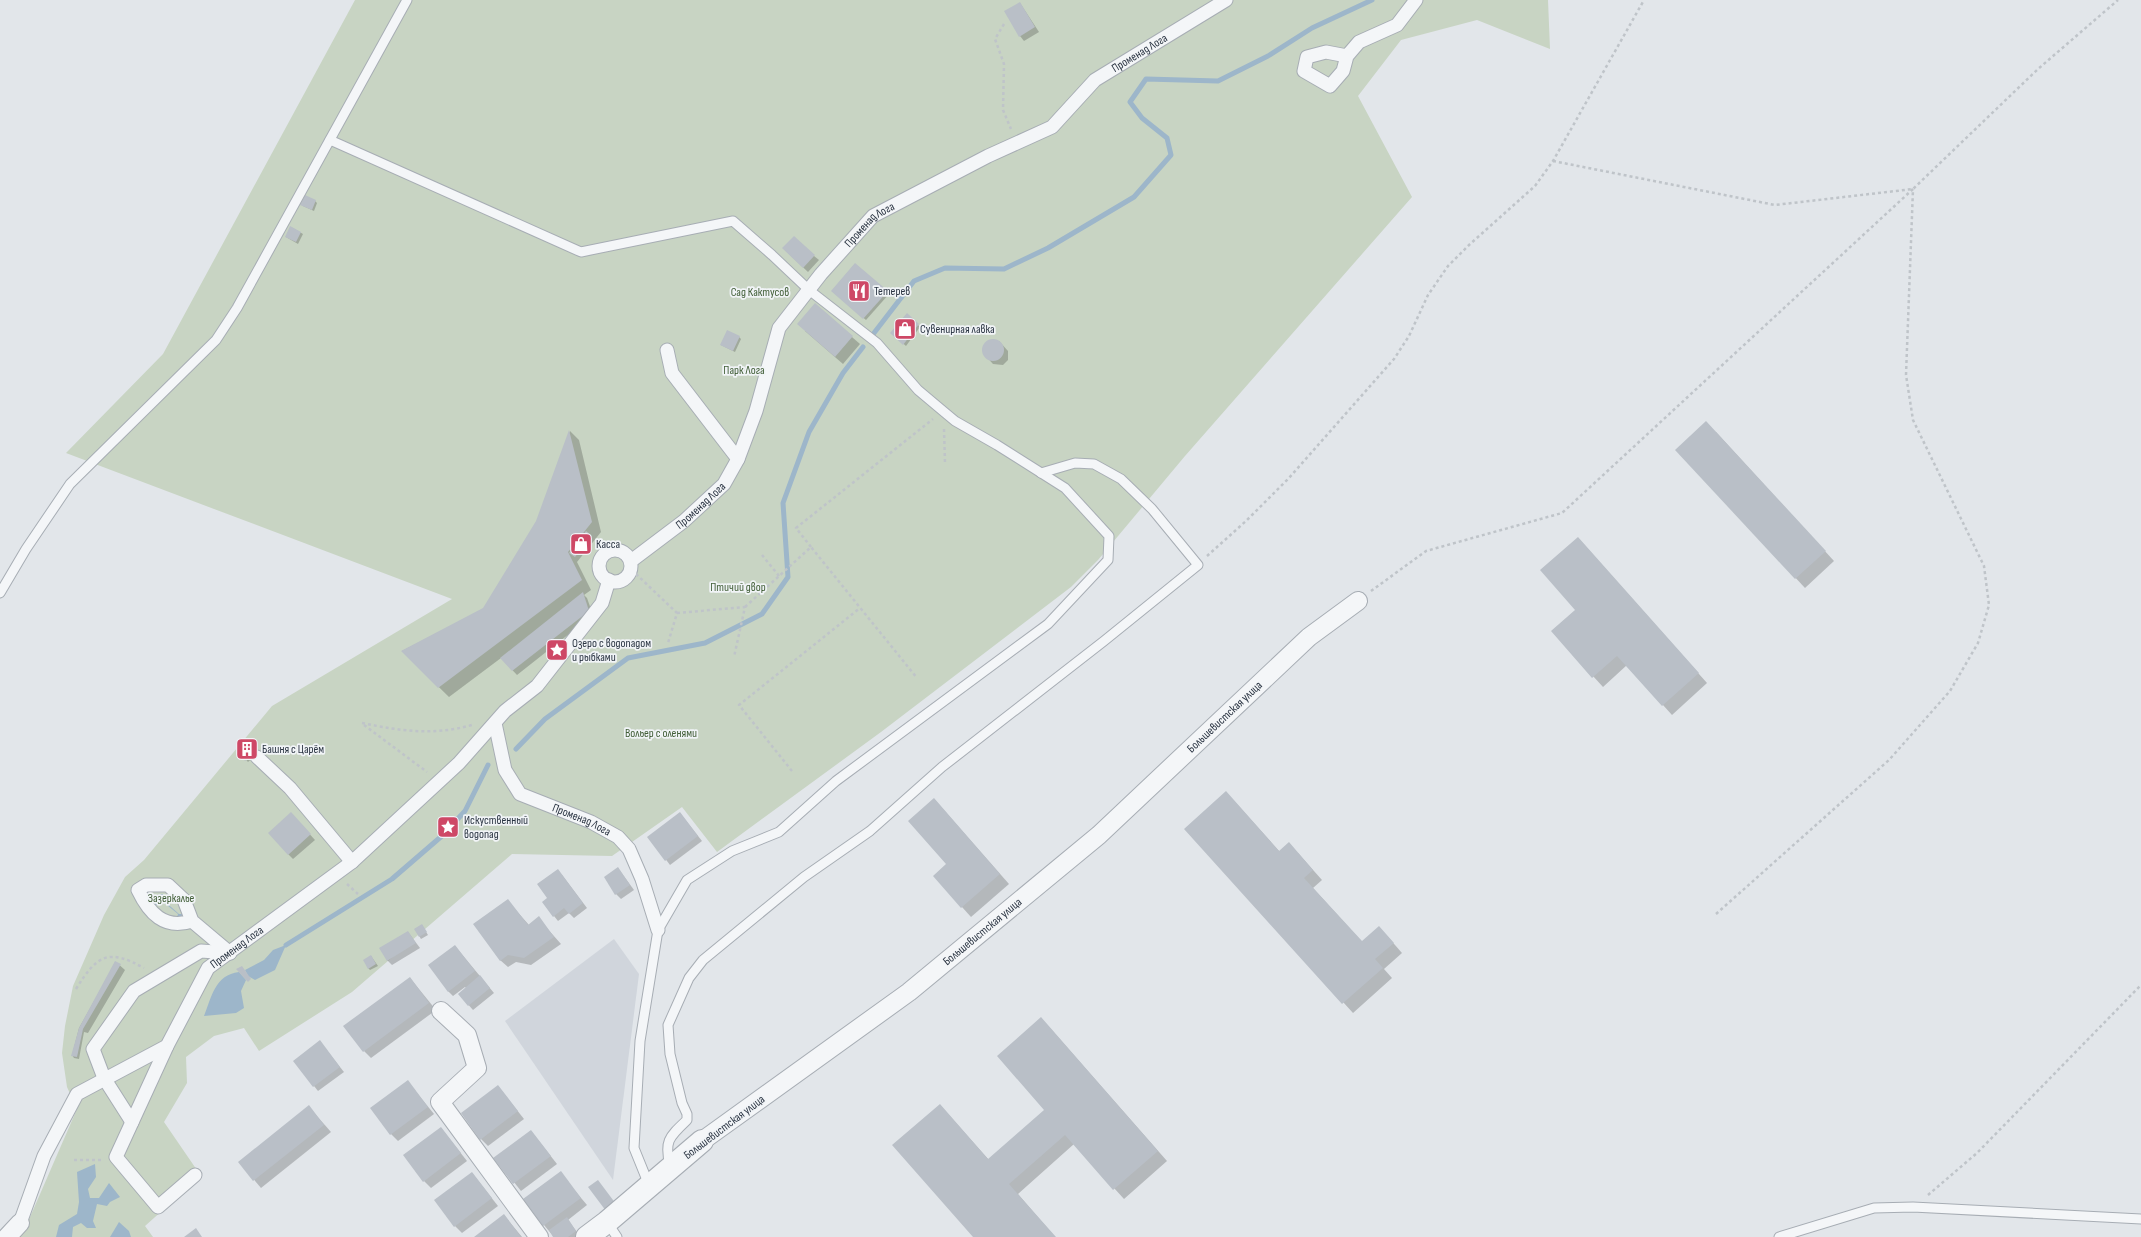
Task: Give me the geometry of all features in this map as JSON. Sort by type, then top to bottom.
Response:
[{"type":"street","name":"Променад Лога","points":[[631,566],[684,521],[724,484],[738,459],[756,411],[779,328],[809,290],[873,216],[988,156],[1052,127],[1095,80],[1152,43],[1226,0]]},
{"type":"street","points":[[1347,56],[1360,42],[1397,25],[1416,0]]},
{"type":"street","points":[[667,350],[672,373],[738,459]]},
{"type":"street","points":[[618,550],[627,555],[631,566],[629,575],[620,581],[609,580],[601,574],[600,563],[604,554],[609,551],[618,550]]},
{"type":"street","name":"Променад Лога","points":[[116,1157],[167,1046],[208,968],[352,862],[459,763],[505,711],[537,686],[602,603],[609,580]]},
{"type":"street","name":"Большевистская улица","points":[[586,1237],[612,1230],[649,1185],[702,1142],[909,992],[1087,846],[1309,637],[1358,601]]},
{"type":"street","name":"Променад Лога","points":[[495,723],[505,770],[520,794],[591,822],[618,837],[629,849],[642,880],[658,930]]},
{"type":"street","points":[[257,757],[290,788],[352,862]]},
{"type":"street","points":[[192,921],[230,953]]},
{"type":"street","points":[[132,1122],[104,1078],[93,1050],[134,991],[173,970],[201,951],[230,953]]},
{"type":"street","points":[[441,1011],[467,1035],[477,1068],[440,1102],[539,1237]]},
{"type":"street","points":[[7,1237],[20,1223],[44,1156],[77,1094],[104,1078],[167,1046]]},
{"type":"street","points":[[116,1157],[158,1207],[195,1175]]},
{"type":"lane","points":[[0,593],[26,549],[70,484],[216,340],[237,308],[407,0]]},
{"type":"lane","points":[[330,140],[581,252],[733,222],[772,255],[809,290],[877,343],[918,390],[943,411],[955,421],[997,445],[1065,488],[1109,536],[1108,560],[1048,624],[836,781],[779,832],[732,851],[687,880],[658,930],[640,1041],[634,1148],[649,1185]]},
{"type":"lane","points":[[670,1168],[666,1151],[667,1144],[671,1136],[687,1120],[687,1114],[682,1103],[670,1054],[668,1025],[689,978],[703,960],[804,877],[870,831],[942,767],[1104,641],[1198,565],[1152,509],[1121,479],[1094,464],[1075,463],[1041,473]]},
{"type":"lane","points":[[1779,1237],[1874,1208],[1913,1207],[2141,1219]]},
{"type":"path","points":[[1198,565],[1246,521],[1289,478],[1389,365],[1409,336],[1428,295],[1448,266],[1469,245],[1535,186],[1554,161],[1644,0]]},
{"type":"path","points":[[1358,601],[1426,551],[1562,513],[1913,189],[2038,69],[2118,0]]},
{"type":"path","points":[[1004,24],[995,39],[1004,64],[1003,110],[1017,142]]},
{"type":"path","points":[[1554,161],[1775,205],[1913,189]]},
{"type":"path","points":[[1716,914],[1889,760],[1905,743],[1950,690],[1978,643],[1989,606],[1984,566],[1964,521],[1913,420],[1906,375],[1913,189]]},
{"type":"path","points":[[943,411],[945,463]]},
{"type":"path","points":[[917,678],[796,528],[943,411]]},
{"type":"path","points":[[734,657],[745,607],[811,547]]},
{"type":"path","points":[[762,555],[779,576]]},
{"type":"path","points":[[631,566],[677,613]]},
{"type":"path","points":[[677,613],[745,607]]},
{"type":"path","points":[[792,771],[739,705],[860,608]]},
{"type":"path","points":[[668,643],[677,613]]},
{"type":"path","points":[[439,780],[362,723],[411,732],[449,731],[485,721],[495,723]]},
{"type":"path","points":[[76,989],[89,968],[108,956],[127,958],[144,968],[173,970]]},
{"type":"path","points":[[1913,1207],[1977,1153],[2141,986]]},
{"type":"path","points":[[74,1160],[96,1161],[116,1157]]},
{"type":"shaded area","points":[[614,939],[639,974],[613,1180],[505,1021]]},
{"type":"green space","name":"Парк Лога","points":[[355,0],[1548,0],[1550,49],[1477,20],[1401,40],[1358,96],[1412,197],[1185,456],[1098,560],[1071,587],[881,732],[717,852],[682,807],[612,856],[512,854],[352,992],[259,1051],[244,1028],[214,1036],[186,1057],[187,1083],[164,1122],[201,1176],[145,1226],[153,1237],[15,1237],[27,1224],[77,1109],[67,1087],[62,1053],[65,1026],[73,986],[104,915],[125,877],[144,860],[272,706],[452,599],[66,453],[163,354]]},
{"type":"water","points":[[144,889],[153,896],[163,894],[162,899],[179,914],[186,914],[178,921],[178,914],[162,901],[157,905],[151,905],[151,898]]},
{"type":"water","points":[[286,945],[275,970],[255,980],[248,976],[245,970],[264,960],[273,950]]},
{"type":"water","points":[[239,972],[246,980],[241,991],[244,1008],[236,1013],[204,1016],[212,994],[219,982],[231,974]]},
{"type":"water","points":[[95,1164],[96,1177],[88,1189],[90,1198],[99,1198],[109,1183],[120,1197],[110,1202],[107,1206],[97,1204],[93,1221],[96,1228],[87,1228],[81,1223],[73,1227],[72,1237],[56,1237],[59,1225],[77,1214],[79,1202],[77,1172]]},
{"type":"water","points":[[119,1222],[129,1231],[131,1237],[110,1237]]},
{"type":"building","points":[[1020,2],[1035,27],[1019,37],[1004,11]]},
{"type":"building","points":[[305,195],[316,200],[312,210],[300,205]]},
{"type":"building","points":[[290,226],[301,232],[296,242],[285,237]]},
{"type":"building","points":[[794,236],[815,255],[803,268],[782,248]]},
{"type":"building","name":"Тетерев","points":[[855,263],[888,291],[863,319],[831,291]]},
{"type":"building","points":[[815,303],[853,336],[835,357],[797,324]]},
{"type":"building","name":"Сувенирная лавка","points":[[907,313],[919,324],[903,345],[890,333]]},
{"type":"building","points":[[727,330],[740,336],[733,351],[720,345]]},
{"type":"building","points":[[993,339],[1001,342],[1004,350],[1001,358],[993,361],[985,358],[982,350],[985,342]]},
{"type":"building","points":[[1706,421],[1826,551],[1795,579],[1675,450]]},
{"type":"building","points":[[569,430],[592,522],[568,552],[582,580],[438,688],[401,651],[483,608],[536,521]]},
{"type":"building","name":"Касса","points":[[586,531],[592,536],[575,557],[569,553]]},
{"type":"building","points":[[1578,537],[1699,673],[1662,706],[1617,656],[1592,678],[1551,631],[1575,610],[1540,570]]},
{"type":"building","points":[[583,592],[589,611],[512,671],[500,658]]},
{"type":"building","name":"Башня с Царём","points":[[248,739],[258,750],[245,761],[236,749]]},
{"type":"building","points":[[1226,791],[1279,851],[1289,842],[1313,870],[1304,878],[1362,941],[1379,926],[1394,943],[1375,959],[1383,968],[1342,1004],[1184,829]]},
{"type":"building","points":[[934,798],[1000,874],[961,908],[933,876],[946,864],[908,821]]},
{"type":"building","points":[[291,812],[311,834],[288,855],[268,833]]},
{"type":"building","points":[[680,812],[698,836],[665,861],[647,837]]},
{"type":"building","points":[[618,867],[630,885],[615,895],[604,877]]},
{"type":"building","points":[[558,869],[583,903],[569,914],[564,908],[553,917],[542,902],[547,898],[537,884]]},
{"type":"building","points":[[508,899],[528,925],[539,916],[554,937],[524,958],[508,955],[500,961],[473,924]]},
{"type":"building","points":[[422,924],[427,932],[419,937],[414,929]]},
{"type":"building","points":[[408,931],[416,943],[387,961],[379,948]]},
{"type":"building","points":[[455,945],[475,971],[448,992],[428,965]]},
{"type":"building","points":[[371,955],[376,964],[368,969],[363,960]]},
{"type":"building","points":[[115,961],[121,964],[83,1029],[77,1057],[71,1056],[79,1028]]},
{"type":"building","points":[[242,966],[251,979],[248,982],[236,969]]},
{"type":"building","points":[[480,975],[490,988],[468,1006],[458,994]]},
{"type":"building","points":[[410,977],[429,1003],[363,1052],[343,1026]]},
{"type":"building","points":[[1041,1017],[1158,1151],[1113,1190],[1065,1135],[1009,1184],[1056,1237],[973,1237],[892,1145],[940,1104],[988,1159],[1044,1110],[997,1056]]},
{"type":"building","points":[[320,1040],[340,1067],[313,1087],[293,1061]]},
{"type":"building","points":[[408,1080],[428,1107],[390,1135],[370,1108]]},
{"type":"building","points":[[498,1085],[518,1111],[480,1140],[461,1113]]},
{"type":"building","points":[[309,1105],[324,1125],[253,1181],[238,1162]]},
{"type":"building","points":[[441,1127],[461,1153],[423,1182],[403,1155]]},
{"type":"building","points":[[531,1130],[551,1156],[513,1184],[493,1158]]},
{"type":"building","points":[[561,1171],[581,1198],[543,1226],[523,1199]]},
{"type":"building","points":[[472,1172],[492,1198],[454,1227],[434,1200]]},
{"type":"building","points":[[598,1180],[616,1204],[606,1211],[588,1187]]},
{"type":"building","points":[[504,1214],[521,1237],[474,1237]]},
{"type":"building","points":[[567,1217],[576,1231],[568,1237],[553,1237],[549,1230]]},
{"type":"building","points":[[196,1228],[202,1237],[184,1237]]},
{"type":"waterway","points":[[874,333],[914,281],[945,268],[1004,269],[1048,248],[1134,197],[1171,155],[1167,138],[1142,118],[1130,102],[1146,79],[1218,81],[1268,56],[1312,28],[1372,0]]},
{"type":"waterway","points":[[516,749],[545,719],[628,658],[705,643],[762,614],[788,577],[783,503],[809,432],[843,373],[863,347]]},
{"type":"waterway","points":[[286,945],[392,879],[443,835],[465,811],[488,765]]},
{"type":"place","name":"Тетерев","points":[[859,291]]},
{"type":"place","name":"Сувенирная лавка","points":[[905,329]]},
{"type":"place","name":"Касса","points":[[581,544]]},
{"type":"place","name":"Озеро с водопадом и рыбками","points":[[557,650]]},
{"type":"place","name":"Башня с Царём","points":[[247,749]]},
{"type":"place","name":"Искуственный водопад","points":[[448,827]]},
{"type":"park label","name":"Сад Кактусов","points":[[760,292]]},
{"type":"park label","name":"Птичий двор","points":[[738,587]]},
{"type":"park label","name":"Вольер с оленями","points":[[661,733]]},
{"type":"park label","name":"Зазеркалье","points":[[171,898]]}]
